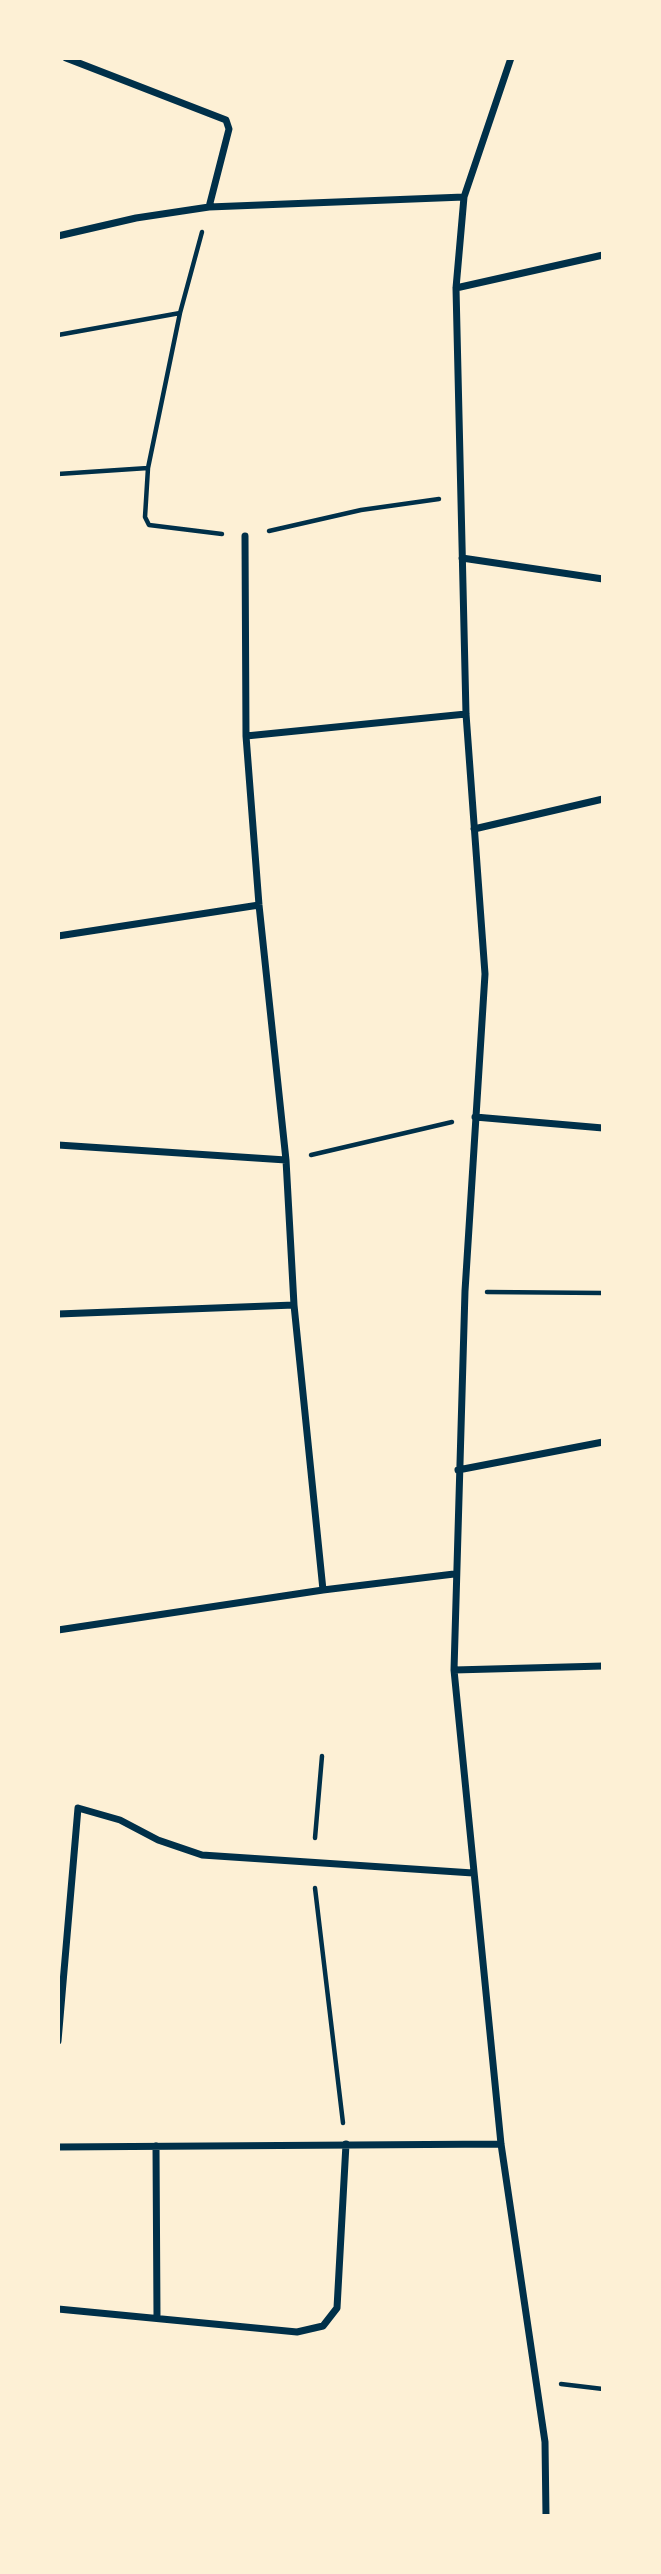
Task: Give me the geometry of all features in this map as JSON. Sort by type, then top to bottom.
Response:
[{"type":"street","points":[[66,58],[226,120],[229,129],[209,207]]},
{"type":"street","points":[[511,58],[464,197],[456,288],[466,714],[485,974],[465,1291],[457,1470],[454,1670],[501,2144],[548,2473],[546,2516]]},
{"type":"street","points":[[58,236],[136,218],[209,207],[464,197]]},
{"type":"street","points":[[456,288],[603,255]]},
{"type":"street","points":[[245,536],[246,736],[259,905],[286,1160],[294,1305],[323,1590]]},
{"type":"street","points":[[462,558],[603,579]]},
{"type":"street","points":[[246,736],[466,714]]},
{"type":"street","points":[[474,829],[603,799]]},
{"type":"street","points":[[58,936],[259,905]]},
{"type":"street","points":[[475,1117],[603,1128]]},
{"type":"street","points":[[58,1145],[286,1160]]},
{"type":"street","points":[[58,1314],[294,1305]]},
{"type":"street","points":[[457,1470],[603,1442]]},
{"type":"street","points":[[58,1630],[323,1590],[454,1574]]},
{"type":"street","points":[[454,1670],[603,1666]]},
{"type":"street","points":[[58,2041],[78,1808],[120,1820],[159,1840],[202,1856],[473,1874]]},
{"type":"street","points":[[58,2309],[297,2332],[311,2331],[332,2317],[337,2308],[346,2144]]},
{"type":"street","points":[[58,2147],[501,2144]]},
{"type":"street","points":[[156,2146],[156,2317]]},
{"type":"path","points":[[209,207],[180,313],[148,468],[145,517],[149,525],[245,536],[361,510],[460,496]]},
{"type":"path","points":[[58,335],[180,313]]},
{"type":"path","points":[[58,474],[148,468]]},
{"type":"path","points":[[286,1160],[475,1117]]},
{"type":"path","points":[[465,1291],[603,1293]]},
{"type":"path","points":[[322,1756],[312,1864],[346,2144]]},
{"type":"path","points":[[535,2381],[603,2389]]}]
